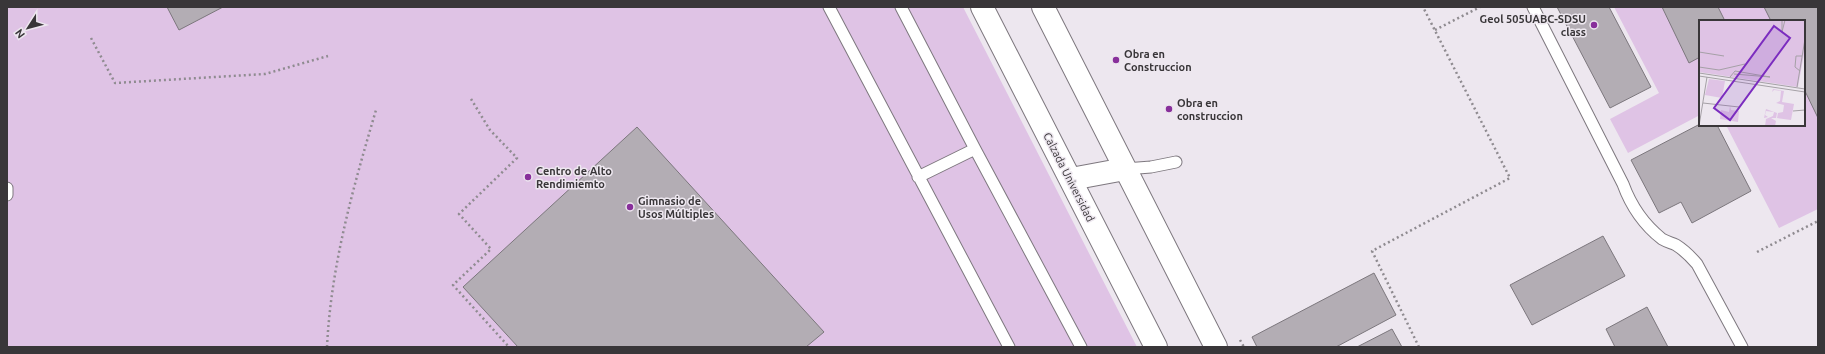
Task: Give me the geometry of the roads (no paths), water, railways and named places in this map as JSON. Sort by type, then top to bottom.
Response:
[{"type":"main road","name":"Calzada Universidad","points":[[982,7],[1156,347]]},
{"type":"main road","points":[[1043,7],[1216,347]]},
{"type":"main road","points":[[1071,179],[1125,169]]},
{"type":"lane","points":[[829,7],[1009,347]]},
{"type":"lane","points":[[901,7],[1081,347]]},
{"type":"lane","points":[[1533,7],[1623,184],[1629,200],[1649,228],[1664,240],[1688,254],[1697,264],[1742,347]]},
{"type":"lane","points":[[918,177],[975,149]]},
{"type":"lane","points":[[1125,169],[1151,167],[1176,162]]},
{"type":"lane","points":[[7,188],[7,195]]},
{"type":"place","name":"Geol 505UABC-SDSU class","points":[[1594,25]]},
{"type":"place","name":"Obra en Construccion","points":[[1116,60]]},
{"type":"place","name":"Obra en construccion","points":[[1169,109]]},
{"type":"place","name":"Centro de Alto Rendimiemto","points":[[528,177]]},
{"type":"place","name":"Gimnasio de Usos Múltiples","points":[[630,207]]}]
